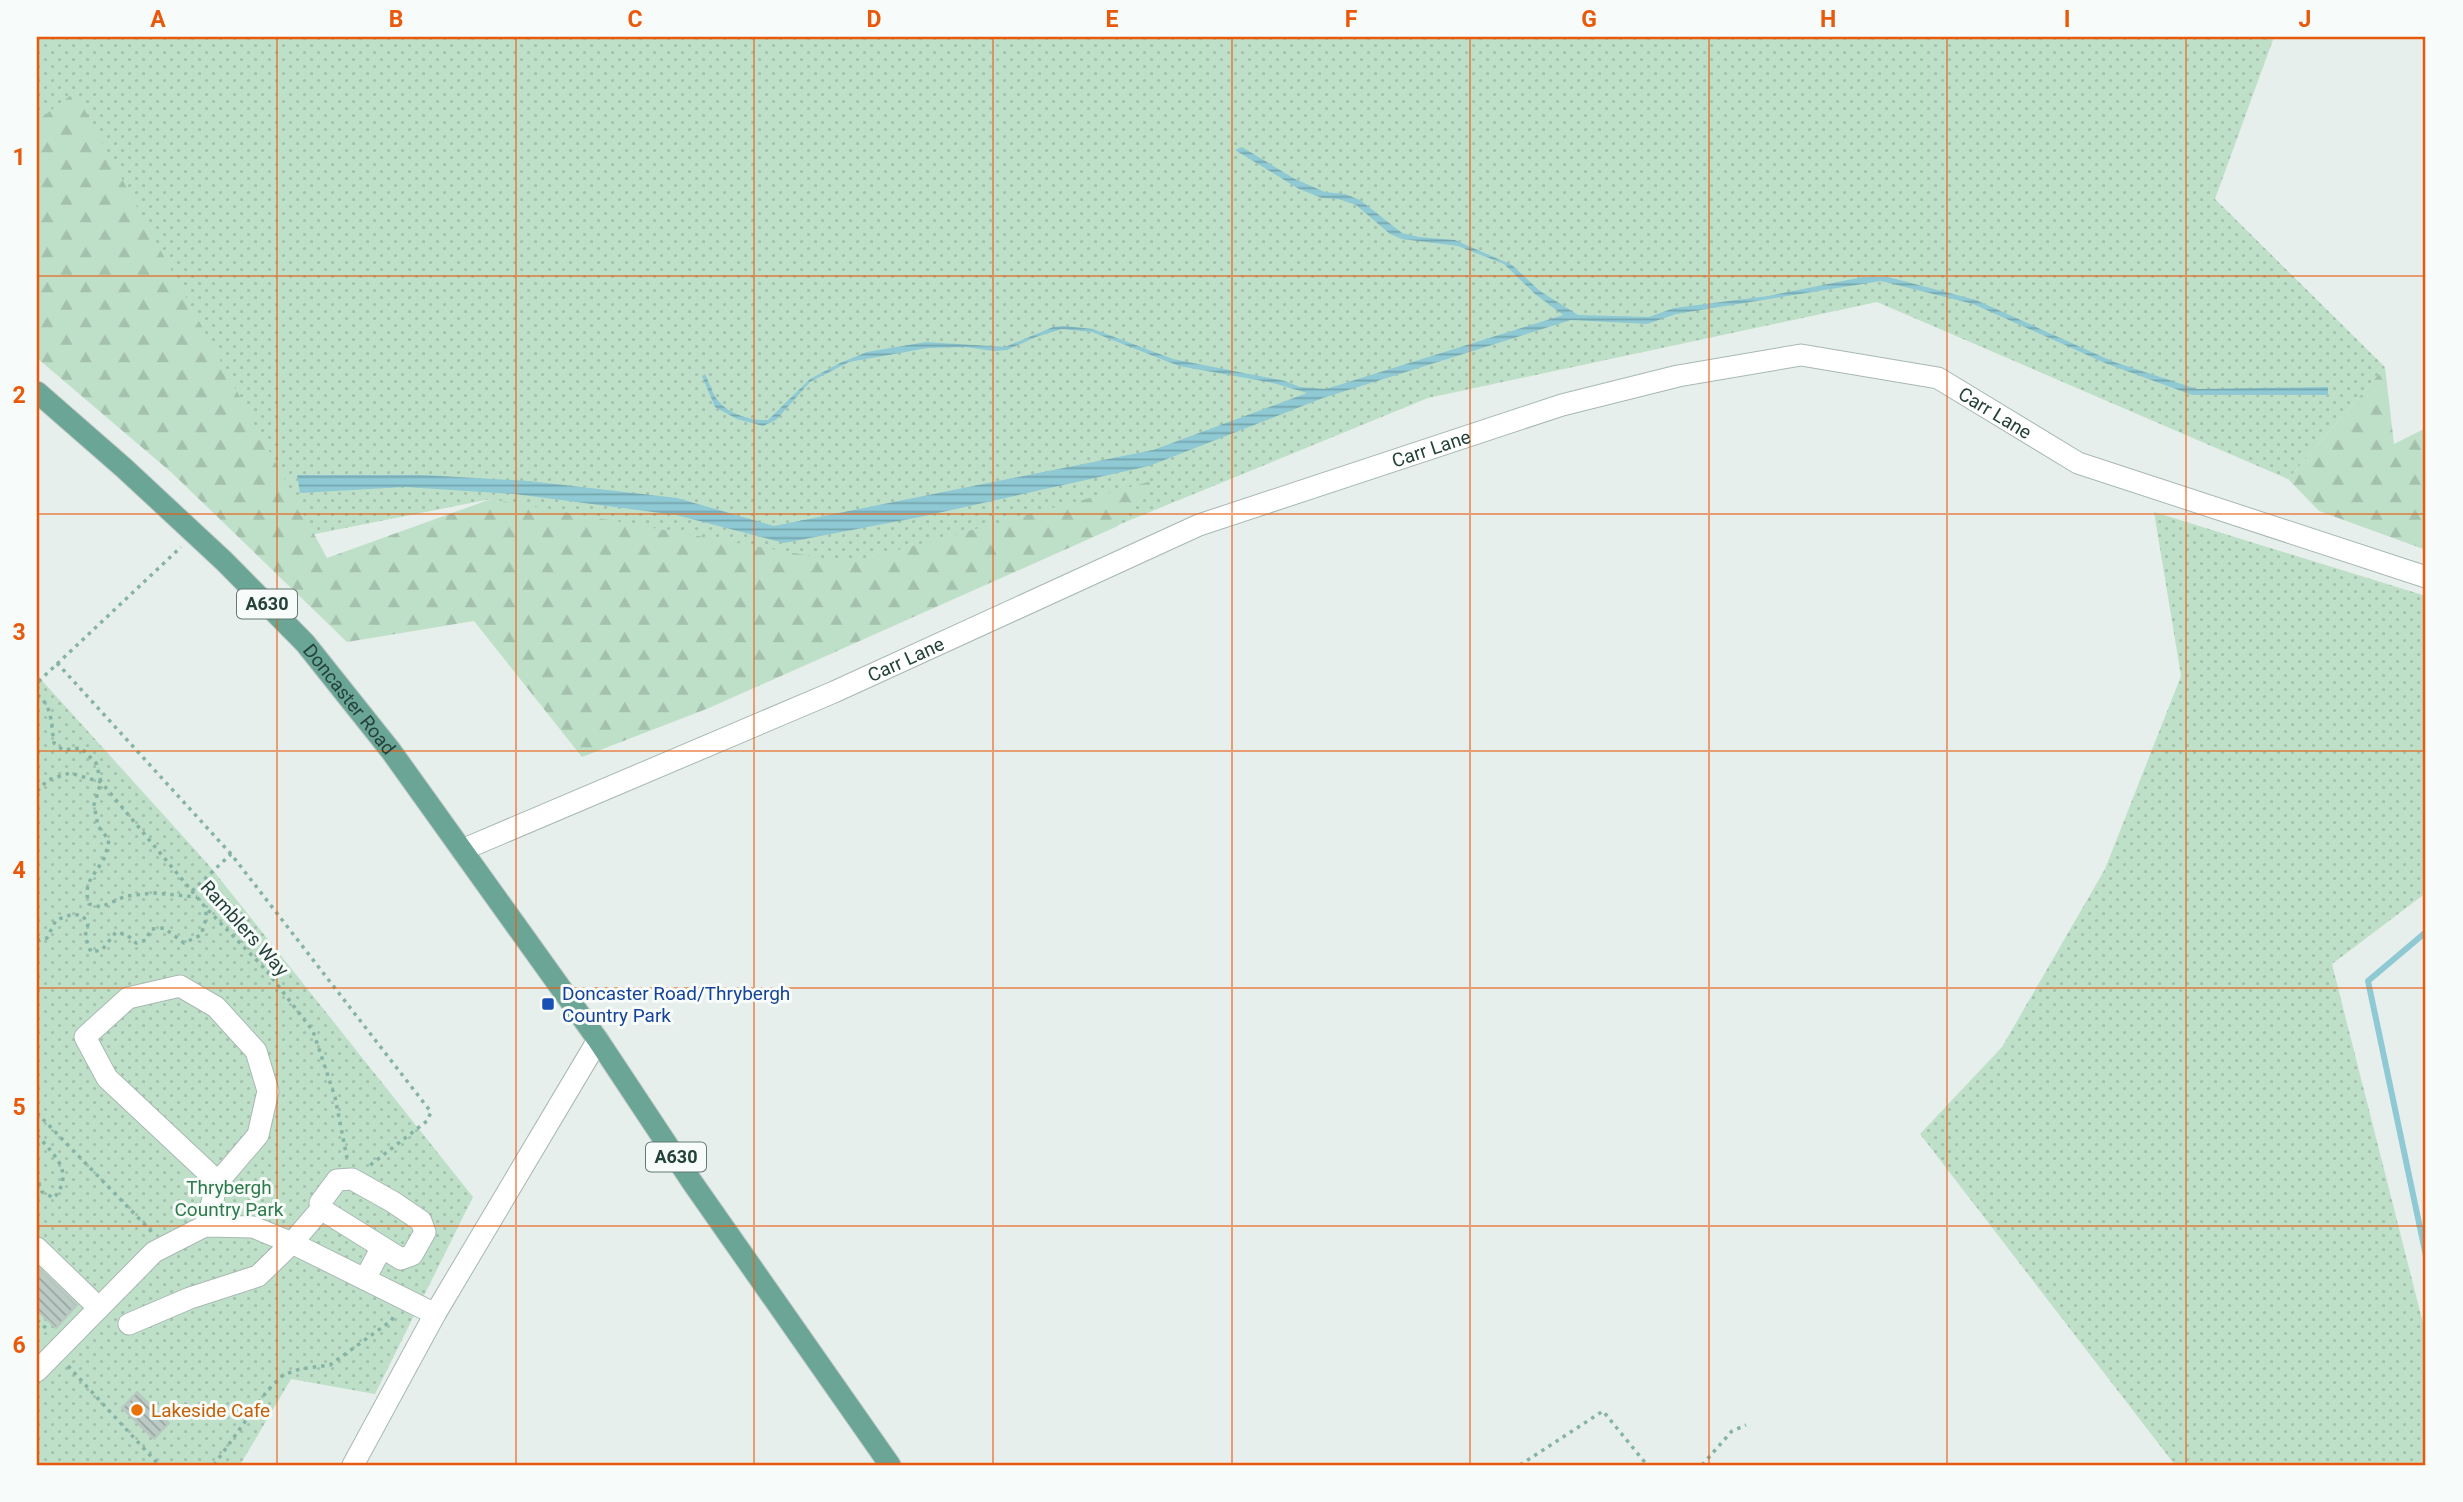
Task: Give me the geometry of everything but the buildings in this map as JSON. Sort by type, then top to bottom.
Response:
[{"type":"main road","name":"Doncaster Road","points":[[37,392],[195,534],[305,643],[391,751],[462,849]]},
{"type":"main road","name":"A630","points":[[462,849],[598,1040],[692,1182],[890,1465]]},
{"type":"street","name":"Carr Lane","points":[[462,849],[834,692],[1199,525],[1562,405],[1678,376],[1801,355],[1938,378],[2078,463],[2426,578]]},
{"type":"street","points":[[205,1226],[218,1182],[258,1135],[268,1091],[256,1051],[216,1007],[180,986],[128,998],[85,1037],[107,1078],[218,1182]]},
{"type":"street","points":[[352,1465],[435,1314],[598,1040]]},
{"type":"street","points":[[352,1179],[421,1221],[425,1232],[412,1255],[401,1259],[321,1209],[320,1203],[337,1180],[352,1179]]},
{"type":"street","points":[[129,1324],[190,1298],[258,1276],[292,1243],[321,1209]]},
{"type":"street","points":[[46,1362],[154,1252],[164,1244],[205,1226],[253,1227],[292,1243],[435,1314]]},
{"type":"street","points":[[365,1279],[382,1247]]},
{"type":"street","points":[[37,1248],[99,1308]]},
{"type":"path","points":[[37,692],[40,680],[57,663],[195,534]]},
{"type":"path","points":[[57,663],[231,854],[431,1112],[426,1121],[352,1179]]},
{"type":"path","name":"Ramblers Way","points":[[37,692],[46,700],[54,743],[63,750],[81,748],[96,763],[101,782],[206,908],[266,970],[313,1031],[335,1097],[352,1179]]},
{"type":"path","points":[[37,791],[48,780],[70,773],[101,782],[94,805],[98,826],[109,840],[104,860],[93,875],[86,892],[89,904],[101,907],[126,896],[154,893],[197,897]]},
{"type":"path","points":[[192,891],[231,854]]},
{"type":"path","points":[[37,941],[47,938],[56,920],[73,914],[83,916],[88,924],[85,937],[91,952],[102,950],[116,932],[127,935],[136,943],[146,940],[151,929],[164,928],[184,943],[201,935],[206,908]]},
{"type":"path","points":[[37,1113],[164,1244]]},
{"type":"path","points":[[37,1135],[63,1167],[63,1186],[54,1198],[42,1192],[37,1178]]},
{"type":"path","points":[[214,1465],[267,1391],[283,1375],[300,1369],[330,1365],[391,1321],[402,1298]]},
{"type":"path","points":[[46,1362],[159,1465]]},
{"type":"path","points":[[1520,1465],[1603,1411],[1647,1465]]},
{"type":"path","points":[[1702,1465],[1732,1431],[1745,1425]]},
{"type":"green space","points":[[37,37],[2274,37],[2215,199],[2385,367],[2288,479],[1877,302],[1428,398],[696,698],[491,499],[295,538],[37,298]]},
{"type":"green space","points":[[75,92],[327,558],[491,499],[850,563],[1152,481],[1118,526],[709,708],[582,757],[474,621],[347,642],[172,473],[37,358],[37,121]]},
{"type":"green space","points":[[2385,367],[2394,444],[2426,428],[2426,550],[2319,511],[2288,479]]},
{"type":"green space","points":[[2154,512],[2426,596],[2426,889],[2422,896],[2332,964],[2426,1327],[2426,1465],[2175,1465],[1920,1134],[2002,1047],[2105,869],[2181,676]]},
{"type":"green space","name":"Thrybergh Country Park","points":[[37,675],[208,864],[473,1197],[375,1394],[291,1379],[240,1465],[37,1465]]},
{"type":"water","points":[[1242,147],[1295,179],[1325,192],[1345,194],[1360,200],[1402,233],[1455,240],[1512,265],[1540,291],[1578,315],[1649,317],[1674,308],[1768,296],[1863,277],[1888,277],[1976,300],[2114,362],[2197,389],[2328,387],[2328,395],[2192,395],[2105,363],[1973,304],[1881,281],[1676,314],[1647,324],[1571,320],[1323,398],[1149,466],[920,517],[784,543],[676,515],[515,494],[405,487],[300,493],[297,475],[423,475],[529,481],[677,498],[774,526],[1153,450],[1307,393],[1273,383],[1179,366],[1092,332],[1062,329],[1007,350],[928,348],[849,362],[810,382],[776,420],[763,426],[737,419],[715,407],[702,376],[705,374],[716,398],[726,408],[743,416],[768,420],[810,379],[867,352],[926,342],[1005,347],[1053,327],[1064,326],[1093,329],[1173,359],[1285,381],[1300,387],[1326,389],[1563,315],[1535,294],[1504,264],[1458,246],[1402,239],[1390,234],[1356,205],[1338,199],[1322,198],[1299,189],[1235,150]]},
{"type":"waterway","points":[[2426,932],[2368,981],[2426,1256]]},
{"type":"place","name":"Doncaster Road/Thrybergh Country Park","points":[[548,1004]]},
{"type":"place","name":"Lakeside Cafe","points":[[137,1410]]}]
